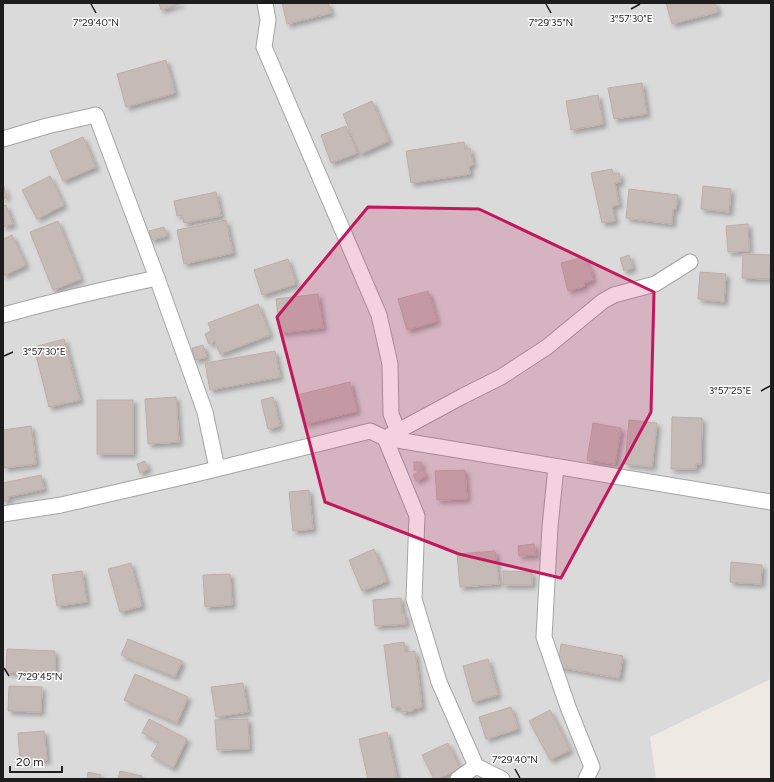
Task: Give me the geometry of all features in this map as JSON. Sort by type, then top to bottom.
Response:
[{"type":"street","points":[[265,3],[268,20],[264,47],[379,315],[390,364],[391,435],[417,516],[414,599],[439,682],[476,766],[502,779]]},
{"type":"street","points":[[3,139],[47,126],[96,115],[205,412],[217,468]]},
{"type":"street","points":[[391,435],[501,377],[547,347],[603,301],[614,294],[655,284],[690,262]]},
{"type":"street","points":[[3,315],[55,301],[157,278]]},
{"type":"street","points":[[3,514],[61,505],[370,431],[556,467],[771,502]]},
{"type":"street","points":[[556,467],[550,527],[544,636],[568,708],[592,767],[586,779]]},
{"type":"street","points":[[458,779],[476,766]]},
{"type":"highlighted area","points":[[368,207],[479,209],[654,292],[651,412],[561,578],[459,554],[325,502],[277,317]]},
{"type":"shaded area","points":[[3,3],[771,3],[771,679],[650,737],[656,779],[3,779]]},
{"type":"building","points":[[159,3],[182,3],[161,10]]},
{"type":"building","points":[[282,3],[328,3],[331,13],[287,24]]},
{"type":"building","points":[[666,3],[715,3],[718,12],[672,24]]},
{"type":"building","points":[[166,60],[175,93],[126,107],[117,74]]},
{"type":"building","points":[[642,83],[647,114],[614,119],[608,88]]},
{"type":"building","points":[[598,95],[603,124],[571,130],[566,101]]},
{"type":"building","points":[[372,101],[389,141],[360,154],[343,114]]},
{"type":"building","points":[[346,126],[357,153],[331,163],[321,135]]},
{"type":"building","points":[[83,137],[96,167],[63,181],[50,151]]},
{"type":"building","points":[[464,142],[465,149],[470,148],[473,165],[469,166],[470,174],[411,183],[406,151]]},
{"type":"building","points":[[612,169],[613,174],[619,173],[621,182],[615,183],[619,205],[612,206],[615,221],[602,223],[591,173]]},
{"type":"building","points":[[50,176],[64,205],[37,219],[22,190]]},
{"type":"building","points":[[3,184],[7,197],[3,199]]},
{"type":"building","points":[[703,186],[731,189],[729,212],[701,209]]},
{"type":"building","points":[[629,189],[678,195],[676,209],[673,209],[672,224],[626,218]]},
{"type":"building","points":[[216,192],[221,216],[184,223],[182,215],[177,216],[174,201]]},
{"type":"building","points":[[6,205],[13,224],[3,227],[3,206]]},
{"type":"building","points":[[226,220],[233,253],[184,264],[177,230]]},
{"type":"building","points":[[58,221],[81,279],[53,290],[30,232]]},
{"type":"building","points":[[748,224],[749,251],[728,252],[726,226]]},
{"type":"building","points":[[164,227],[167,236],[151,240],[149,231]]},
{"type":"building","points":[[12,235],[26,265],[3,276],[3,239]]},
{"type":"building","points":[[743,254],[771,255],[769,279],[742,278]]},
{"type":"building","points":[[629,255],[633,268],[624,271],[620,258]]},
{"type":"building","points":[[585,257],[588,267],[590,267],[593,280],[584,283],[585,286],[568,291],[561,263]]},
{"type":"building","points":[[288,259],[296,284],[262,295],[254,270]]},
{"type":"building","points":[[700,272],[726,274],[724,302],[698,299]]},
{"type":"building","points":[[428,291],[437,321],[407,330],[398,299]]},
{"type":"building","points":[[318,294],[323,328],[280,333],[276,299]]},
{"type":"building","points":[[258,304],[270,335],[220,354],[215,341],[209,344],[205,334],[211,331],[208,323]]},
{"type":"building","points":[[64,339],[80,400],[49,407],[34,347]]},
{"type":"building","points":[[203,345],[207,357],[195,360],[192,348]]},
{"type":"building","points":[[275,351],[280,377],[210,390],[205,363]]},
{"type":"building","points":[[350,382],[357,411],[305,424],[297,395]]},
{"type":"building","points":[[176,397],[179,442],[148,444],[145,399]]},
{"type":"building","points":[[273,397],[280,426],[268,429],[261,400]]},
{"type":"building","points":[[97,400],[133,400],[133,454],[97,454]]},
{"type":"building","points":[[672,417],[702,418],[701,464],[696,464],[696,469],[671,469]]},
{"type":"building","points":[[629,420],[657,423],[652,467],[625,464]]},
{"type":"building","points":[[593,423],[621,428],[615,464],[587,460]]},
{"type":"building","points":[[31,426],[36,464],[4,468],[3,430]]},
{"type":"building","points":[[145,461],[148,469],[140,473],[137,464]]},
{"type":"building","points":[[414,462],[421,462],[421,470],[414,470]]},
{"type":"building","points":[[423,470],[426,476],[416,481],[413,475]]},
{"type":"building","points":[[465,470],[467,499],[437,500],[435,471]]},
{"type":"building","points":[[41,475],[44,489],[8,497],[9,500],[3,502],[3,483]]},
{"type":"building","points":[[309,490],[313,529],[293,531],[289,492]]},
{"type":"building","points":[[534,544],[536,555],[519,556],[518,546]]},
{"type":"building","points":[[374,549],[387,581],[362,591],[349,560]]},
{"type":"building","points":[[495,551],[499,584],[460,587],[457,554]]},
{"type":"building","points":[[731,562],[762,565],[761,584],[730,582]]},
{"type":"building","points":[[131,563],[142,606],[120,612],[108,569]]},
{"type":"building","points":[[82,571],[87,602],[57,606],[52,575]]},
{"type":"building","points":[[503,571],[532,572],[532,585],[503,585]]},
{"type":"building","points":[[230,574],[232,605],[205,607],[203,575]]},
{"type":"building","points":[[401,598],[402,614],[405,614],[406,624],[375,626],[373,600]]},
{"type":"building","points":[[128,639],[182,661],[175,677],[121,655]]},
{"type":"building","points":[[404,642],[405,652],[415,651],[422,707],[413,709],[413,711],[401,712],[400,707],[392,708],[384,645]]},
{"type":"building","points":[[561,644],[623,656],[619,678],[558,667]]},
{"type":"building","points":[[7,649],[55,651],[55,674],[6,672]]},
{"type":"building","points":[[488,659],[498,695],[473,702],[463,666]]},
{"type":"building","points":[[135,674],[188,697],[177,723],[124,700]]},
{"type":"building","points":[[243,683],[248,712],[216,717],[211,687]]},
{"type":"building","points":[[9,686],[42,687],[41,712],[8,711]]},
{"type":"building","points":[[511,707],[518,729],[486,739],[479,717]]},
{"type":"building","points":[[550,710],[570,750],[550,760],[529,721]]},
{"type":"building","points":[[149,719],[187,739],[173,768],[151,756],[159,742],[142,733]]},
{"type":"building","points":[[248,719],[249,749],[217,750],[215,720]]},
{"type":"building","points":[[44,731],[47,760],[20,762],[18,733]]},
{"type":"building","points":[[387,732],[397,779],[368,779],[359,739]]},
{"type":"building","points":[[448,743],[460,768],[438,779],[434,779],[422,755]]},
{"type":"building","points":[[120,771],[142,776],[141,779],[118,779]]},
{"type":"building","points":[[88,772],[101,775],[100,779],[87,779]]}]
